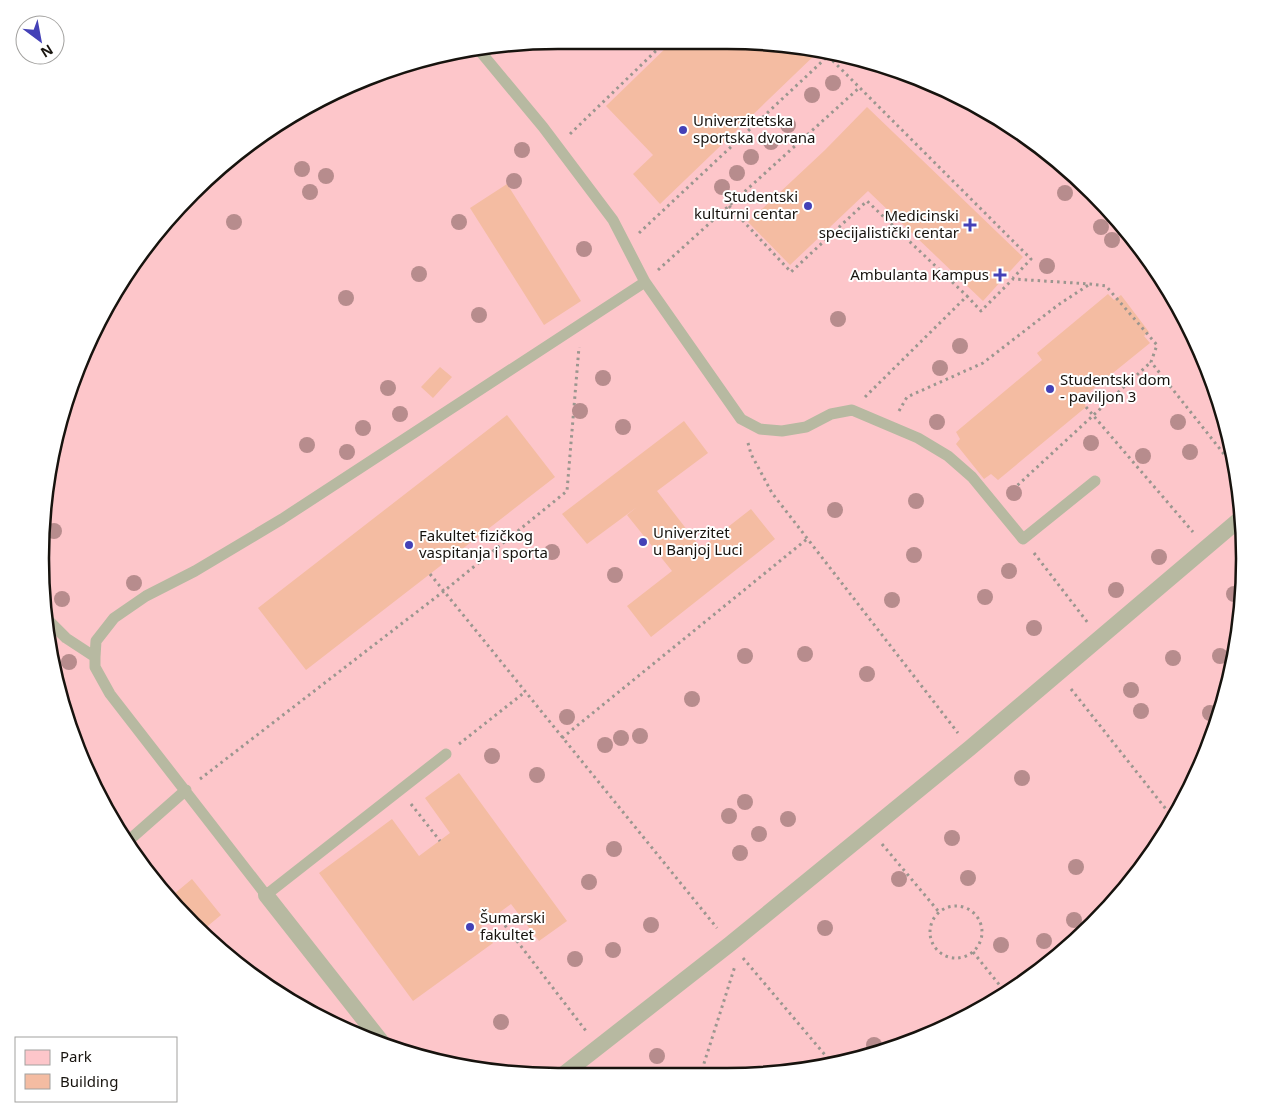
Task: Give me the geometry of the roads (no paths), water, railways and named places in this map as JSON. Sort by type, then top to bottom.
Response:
[{"type":"street","points":[[572,1068],[735,949],[870,830],[1235,524]]},
{"type":"street","points":[[266,895],[375,1033]]},
{"type":"lane","points":[[483,55],[543,127],[613,220],[645,282],[741,419],[760,429],[782,431],[806,427],[831,414],[852,410],[918,438],[948,456],[972,477],[1023,539],[1095,481]]},
{"type":"lane","points":[[446,754],[266,895],[110,694],[95,667],[96,641],[114,618],[146,596],[195,572],[282,519],[645,282]]},
{"type":"lane","points":[[53,625],[66,638],[95,658]]},
{"type":"lane","points":[[132,837],[186,790]]},
{"type":"place","name":"Univerzitetska sportska dvorana","points":[[683,130]]},
{"type":"place","name":"Studentski kulturni centar","points":[[808,206]]},
{"type":"place","name":"Medicinski specijalistički centar","points":[[970,225]]},
{"type":"place","name":"Ambulanta Kampus","points":[[1000,275]]},
{"type":"place","name":"Studentski dom - paviljon 3","points":[[1050,389]]},
{"type":"place","name":"Univerzitet u Banjoj Luci","points":[[643,542]]},
{"type":"place","name":"Fakultet fizičkog vaspitanja i sporta","points":[[409,545]]},
{"type":"place","name":"Šumarski fakultet","points":[[470,927]]}]
